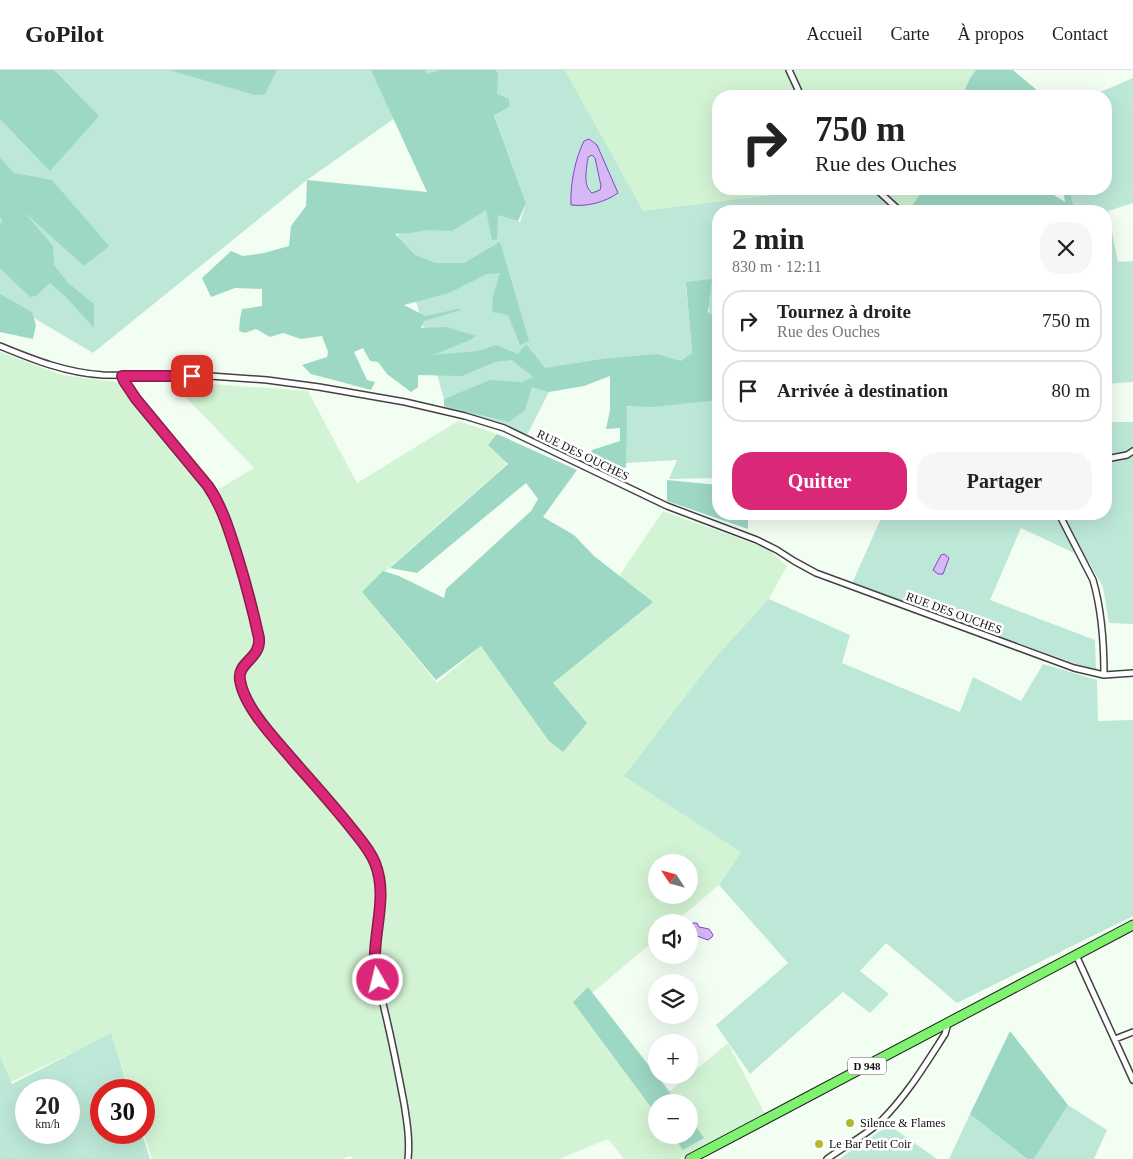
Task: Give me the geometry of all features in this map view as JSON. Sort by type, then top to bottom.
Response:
[{"type":"main road","name":"D 948","points":[[690,1159],[1133,925]]},
{"type":"street","points":[[788,70],[798,90]]},
{"type":"street","points":[[883,195],[893,205]]},
{"type":"street","name":"RUE DES OUCHES","points":[[0,346],[43,363],[73,372],[96,375],[210,376],[267,380],[405,402],[465,416],[504,428],[667,506],[757,540],[816,573],[1074,668],[1104,675],[1133,673]]},
{"type":"street","points":[[122,376],[136,399],[208,486],[226,520],[242,571],[260,643],[256,653],[242,668],[240,675],[241,686],[245,696],[265,728],[343,818],[367,848],[375,863],[380,882],[381,903],[374,955],[380,993],[402,1094],[408,1130],[408,1159]]},
{"type":"street","points":[[1112,458],[1133,451]]},
{"type":"street","points":[[1062,520],[1096,589],[1101,618],[1104,675]]},
{"type":"street","points":[[1076,955],[1133,1080]]},
{"type":"street","points":[[827,1159],[874,1126],[896,1104],[914,1082],[930,1057],[944,1034],[947,1023]]},
{"type":"street","points":[[1115,1040],[1133,1032]]},
{"type":"green space","points":[[0,70],[463,70],[307,180],[93,353],[0,298]]},
{"type":"green space","points":[[0,70],[54,70],[99,116],[50,171],[0,119]]},
{"type":"green space","points":[[169,70],[277,70],[265,94],[255,95]]},
{"type":"green space","points":[[371,70],[425,70],[427,74],[439,70],[496,70],[498,74],[497,94],[509,99],[509,107],[494,115],[526,203],[518,221],[498,215],[497,239],[492,240],[486,210],[452,231],[427,230],[395,234],[415,255],[435,263],[464,263],[500,242],[529,341],[520,345],[508,315],[492,312],[493,296],[500,273],[487,274],[449,293],[404,305],[425,316],[461,310],[424,321],[421,328],[446,327],[476,336],[433,355],[478,351],[496,345],[518,354],[526,344],[545,368],[602,359],[657,354],[681,361],[692,353],[686,282],[712,279],[708,312],[712,315],[712,401],[652,407],[627,406],[626,467],[620,473],[586,461],[592,450],[620,441],[620,428],[606,429],[610,410],[610,376],[584,386],[549,392],[532,387],[525,410],[509,422],[444,406],[444,399],[490,380],[522,382],[533,377],[512,360],[495,362],[462,376],[418,375],[418,387],[411,392],[387,374],[378,362],[370,361],[363,348],[354,352],[367,380],[375,382],[371,390],[311,374],[302,365],[327,357],[328,352],[322,336],[301,339],[283,333],[270,337],[256,329],[245,333],[239,331],[242,309],[262,306],[262,289],[235,288],[211,297],[202,278],[231,251],[243,256],[264,253],[289,246],[291,226],[306,206],[307,180],[427,192]]},
{"type":"green space","points":[[488,70],[565,70],[643,211],[772,195],[882,195],[898,205],[712,205],[712,322],[703,284],[686,285],[692,353],[683,361],[547,368],[549,392],[527,435],[502,425],[444,408],[444,399],[397,235],[486,210],[520,222],[526,203],[494,114]]},
{"type":"green space","points":[[565,70],[976,70],[965,90],[712,90],[712,195],[774,195],[643,212]]},
{"type":"green space","points":[[976,70],[1013,70],[1037,90],[965,90]]},
{"type":"green space","points":[[1133,78],[1133,203],[1112,210],[1112,205],[1073,205],[1071,195],[1112,195],[1112,90],[1105,90]]},
{"type":"green space","points":[[0,158],[14,173],[52,180],[109,246],[84,266],[24,212],[53,246],[54,265],[68,283],[94,304],[94,328],[66,297],[50,283],[36,296],[30,297],[0,268],[0,224],[2,222],[0,216]]},
{"type":"green space","points":[[882,195],[920,195],[912,205],[898,205]]},
{"type":"green space","points":[[920,195],[1054,195],[1065,202],[1064,195],[1071,195],[1073,205],[912,205]]},
{"type":"green space","points":[[1112,231],[1118,262],[1133,261],[1133,382],[1112,384]]},
{"type":"green space","points":[[0,294],[32,312],[36,325],[33,339],[0,332]]},
{"type":"green space","points":[[0,352],[62,375],[117,382],[212,493],[254,468],[170,381],[308,391],[357,483],[458,421],[497,434],[506,465],[362,592],[437,683],[481,646],[587,723],[552,683],[652,602],[619,576],[663,511],[768,549],[787,566],[769,599],[741,852],[719,885],[698,903],[698,854],[648,854],[648,904],[696,904],[685,914],[648,914],[648,946],[591,994],[648,1064],[648,1084],[664,1084],[670,1091],[678,1084],[698,1084],[698,1068],[728,1043],[765,1114],[680,1159],[624,1159],[608,1139],[559,1159],[354,1159],[350,1156],[341,1159],[152,1159],[147,1144],[155,1144],[155,1079],[126,1079],[111,1034],[9,1083],[0,1062]]},
{"type":"green space","points":[[712,399],[712,478],[669,479],[677,460],[626,463],[624,407]]},
{"type":"green space","points":[[1112,422],[1133,422],[1133,624],[1109,623],[1103,587],[1087,559],[1021,528],[990,600],[1095,640],[1096,671],[852,583],[880,520],[1112,520]]},
{"type":"green space","points":[[497,434],[577,470],[543,517],[574,535],[594,556],[653,602],[553,683],[587,723],[563,752],[549,741],[481,646],[436,680],[362,592],[383,571],[399,576],[444,598],[446,589],[531,511],[538,499],[526,483],[417,573],[390,568],[508,464],[488,445]]},
{"type":"green space","points":[[667,480],[712,484],[712,517],[667,501]]},
{"type":"green space","points":[[722,520],[748,520],[748,529]]},
{"type":"green space","points":[[769,599],[850,635],[842,663],[960,712],[973,677],[1021,701],[1043,664],[1097,680],[1098,721],[1133,720],[1133,916],[957,1003],[886,943],[860,971],[889,994],[870,1013],[843,992],[750,1074],[716,1025],[788,963],[719,885],[741,852],[624,776],[715,658]]},
{"type":"green space","points":[[588,987],[648,1065],[648,1084],[663,1084],[671,1094],[648,1094],[648,1103],[573,1002]]},
{"type":"green space","points":[[1010,1031],[1068,1105],[1034,1159],[1027,1159],[970,1114]]},
{"type":"green space","points":[[111,1033],[126,1079],[90,1079],[90,1144],[145,1144],[150,1159],[0,1159],[0,1056],[12,1084],[15,1082],[15,1144],[80,1144],[80,1079],[22,1079]]},
{"type":"green space","points":[[1068,1105],[1107,1130],[1094,1159],[1034,1159]]},
{"type":"green space","points":[[970,1114],[1027,1159],[949,1159]]},
{"type":"green space","points":[[889,1125],[937,1159],[839,1159]]},
{"type":"green space","points":[[698,1130],[704,1138],[698,1141]]},
{"type":"green space","points":[[679,1144],[694,1144],[683,1150]]},
{"type":"shaded area","points":[[589,139],[597,145],[618,193],[596,203],[571,205],[574,172],[584,141]],"holes":[[[592,155],[595,158],[601,186],[600,190],[592,193],[587,186],[586,171],[588,157]]]},
{"type":"shaded area","points":[[944,554],[949,558],[943,574],[938,574],[933,570],[941,555]]},
{"type":"shaded area","points":[[698,925],[699,927],[709,929],[713,935],[708,940],[698,936]]},
{"type":"place","name":"Silence & Flames","points":[[850,1123]]},
{"type":"place","name":"Le Bar Petit Coir","points":[[819,1144]]},
{"type":"route","points":[[192,376],[122,376],[136,399],[208,486],[226,520],[242,571],[260,643],[256,653],[240,671],[241,686],[245,696],[265,728],[343,818],[367,848],[375,863],[380,882],[381,903],[374,955],[378,980]]}]
